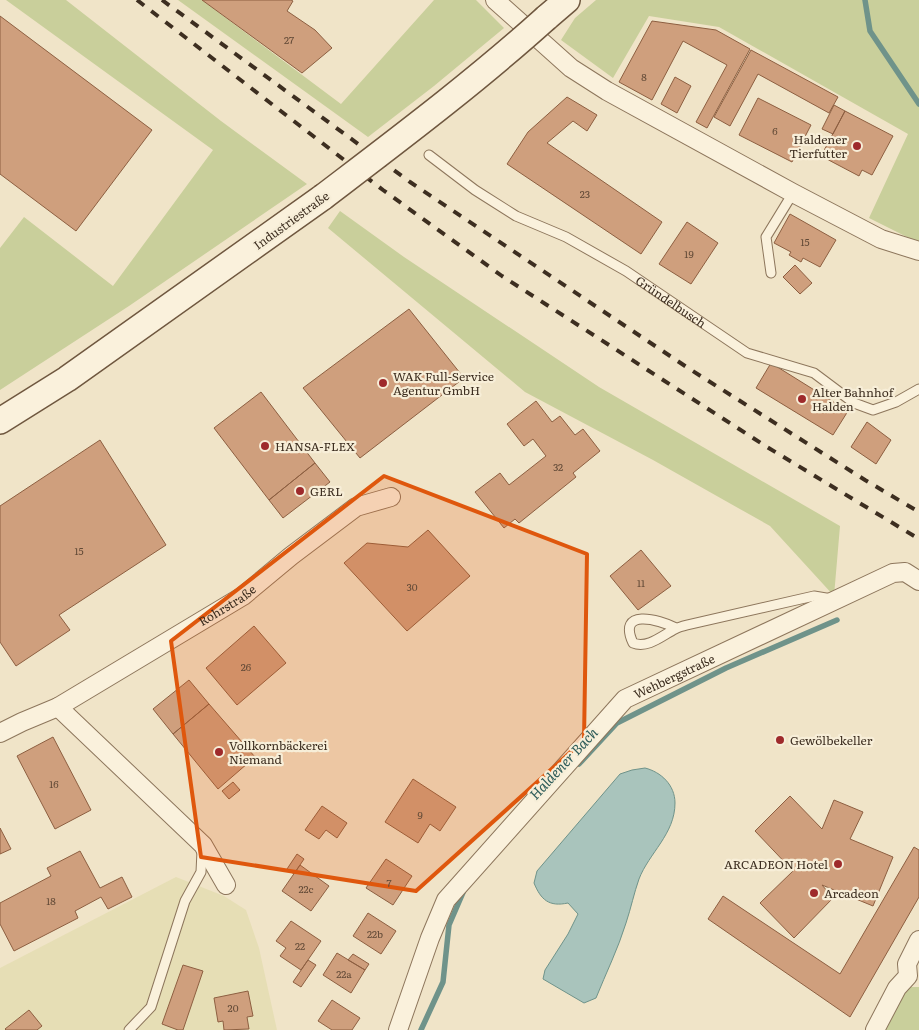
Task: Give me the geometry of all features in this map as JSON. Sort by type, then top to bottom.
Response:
[{"type":"main road","name":"Industriestraße","points":[[0,422],[67,379],[323,198],[516,45],[567,0]]},
{"type":"street","points":[[495,0],[578,73],[607,91],[881,239],[919,251]]},
{"type":"street","name":"Rohrstraße","points":[[0,732],[58,707],[243,596],[291,556],[356,507],[391,497]]},
{"type":"street","name":"Wehbergstraße","points":[[398,1030],[430,938],[446,900],[625,699],[892,572],[912,576]]},
{"type":"street","points":[[58,707],[203,845],[226,885]]},
{"type":"street","points":[[875,1030],[897,988],[913,976],[907,964],[919,940]]},
{"type":"lane","name":"Gründelbusch","points":[[429,155],[475,190],[508,211],[566,237],[626,271],[747,353],[814,373],[854,403],[873,410],[896,402],[919,390]]},
{"type":"lane","points":[[771,273],[766,237],[793,193]]},
{"type":"lane","points":[[676,628],[653,619],[643,619],[630,624],[630,635],[637,645],[662,638],[676,628],[814,596],[837,599]]},
{"type":"lane","points":[[130,1030],[151,1007],[185,901],[201,872],[203,845]]},
{"type":"highlighted area","points":[[384,476],[587,554],[584,740],[416,891],[201,857],[171,641]]},
{"type":"shaded area","points":[[176,877],[224,896],[246,910],[259,948],[277,1030],[0,1030],[0,968]]},
{"type":"green space","points":[[6,0],[66,0],[221,121],[307,184],[129,306],[0,390],[0,248],[24,217],[113,286],[213,150]]},
{"type":"green space","points":[[178,0],[202,0],[341,104],[434,0],[476,0],[504,28],[368,137]]},
{"type":"green space","points":[[596,0],[919,0],[919,241],[911,239],[869,218],[908,134],[719,27],[649,16],[613,78],[561,40],[575,18]]},
{"type":"green space","points":[[340,211],[404,257],[599,387],[840,526],[834,596],[770,526],[653,460],[525,392],[328,228]]},
{"type":"green space","points":[[911,987],[919,987],[919,1030],[884,1030],[906,990]]},
{"type":"water","points":[[645,768],[662,776],[670,785],[673,790],[675,803],[674,814],[666,834],[639,879],[623,933],[596,998],[584,1003],[543,979],[545,970],[568,934],[578,914],[568,903],[551,903],[543,898],[534,883],[537,871],[620,774]]},
{"type":"building","points":[[202,0],[291,0],[293,1],[287,11],[315,30],[332,48],[302,73]]},
{"type":"building","points":[[0,16],[152,130],[76,231],[0,174]]},
{"type":"building","points":[[652,21],[716,30],[750,49],[707,128],[696,122],[727,65],[683,41],[652,100],[619,82]]},
{"type":"building","points":[[751,50],[838,97],[829,113],[758,74],[730,126],[714,117]]},
{"type":"building","points":[[675,77],[691,86],[677,113],[661,104]]},
{"type":"building","points":[[567,97],[597,115],[587,131],[573,121],[547,143],[662,222],[641,254],[507,164],[528,132]]},
{"type":"building","points":[[758,98],[811,125],[792,162],[739,135]]},
{"type":"building","points":[[834,105],[845,111],[833,134],[822,129]]},
{"type":"building","name":"Haldener Tierfutter","points":[[845,111],[893,136],[872,175],[862,170],[859,176],[821,156]]},
{"type":"building","points":[[790,214],[836,240],[820,267],[803,258],[801,262],[789,255],[791,252],[774,243]]},
{"type":"building","points":[[687,222],[718,243],[691,284],[659,264]]},
{"type":"building","points":[[795,265],[812,283],[800,294],[783,277]]},
{"type":"building","name":"WAK Full-Service Agentur GmbH","points":[[409,309],[464,378],[360,458],[303,388]]},
{"type":"building","name":"Alter Bahnhof Halden","points":[[771,363],[848,411],[833,435],[756,388]]},
{"type":"building","name":"HANSA-FLEX","points":[[261,392],[315,463],[269,500],[214,428]]},
{"type":"building","points":[[536,401],[552,422],[560,416],[575,435],[583,429],[600,451],[573,473],[576,477],[519,523],[515,519],[504,528],[475,492],[500,473],[509,485],[546,456],[533,439],[524,446],[507,424]]},
{"type":"building","points":[[867,422],[891,440],[876,464],[851,447]]},
{"type":"building","points":[[100,440],[166,545],[59,615],[70,630],[16,666],[0,642],[0,506]]},
{"type":"building","name":"GERL","points":[[315,463],[330,482],[283,518],[269,500]]},
{"type":"building","points":[[428,530],[470,576],[407,631],[344,563],[367,543],[408,547]]},
{"type":"building","points":[[641,550],[671,586],[638,610],[610,576]]},
{"type":"building","points":[[254,626],[286,663],[237,705],[206,668]]},
{"type":"building","points":[[189,680],[209,704],[173,734],[153,709]]},
{"type":"building","name":"Vollkornbäckerei Niemand","points":[[209,704],[255,757],[218,789],[173,734]]},
{"type":"building","points":[[53,737],[91,810],[55,829],[17,756]]},
{"type":"building","points":[[413,779],[456,807],[440,831],[430,824],[418,843],[385,822]]},
{"type":"building","points":[[233,782],[240,790],[229,799],[222,791]]},
{"type":"building","name":"ARCADEON Hotel","points":[[790,796],[822,829],[834,800],[863,812],[850,839],[893,857],[873,906],[822,885],[833,898],[794,938],[760,903],[793,871],[755,831]]},
{"type":"building","points":[[322,806],[347,823],[337,838],[326,830],[319,839],[305,830]]},
{"type":"building","points":[[0,828],[11,849],[0,854]]},
{"type":"building","points":[[914,847],[919,850],[919,897],[850,1017],[708,919],[723,896],[840,974]]},
{"type":"building","points":[[80,851],[100,888],[122,877],[132,897],[108,909],[101,897],[75,911],[78,918],[14,951],[0,924],[0,903],[51,876],[47,868]]},
{"type":"building","points":[[297,854],[304,859],[294,874],[287,869]]},
{"type":"building","points":[[386,859],[412,876],[393,905],[366,888]]},
{"type":"building","points":[[300,865],[329,886],[311,911],[282,891]]},
{"type":"building","points":[[368,913],[396,931],[381,954],[353,936]]},
{"type":"building","points":[[291,921],[321,941],[301,970],[280,956],[286,948],[276,941]]},
{"type":"building","points":[[337,953],[365,970],[351,993],[323,975]]},
{"type":"building","points":[[353,954],[369,964],[365,970],[348,960]]},
{"type":"building","points":[[308,960],[316,965],[301,987],[293,982]]},
{"type":"building","points":[[183,965],[203,971],[183,1030],[178,1030],[162,1024]]},
{"type":"building","points":[[248,991],[253,1016],[247,1017],[249,1029],[224,1030],[223,1021],[218,1022],[214,998]]},
{"type":"building","points":[[332,1000],[360,1018],[352,1030],[332,1030],[318,1021]]},
{"type":"building","points":[[29,1010],[42,1026],[37,1030],[5,1029]]},
{"type":"waterway","name":"Haldener Bach","points":[[865,0],[870,31],[919,104]]},
{"type":"waterway","name":"Haldener Bach","points":[[579,764],[617,723],[726,668],[837,620]]},
{"type":"waterway","name":"Haldener Bach","points":[[421,1030],[443,982],[449,925],[465,888]]},
{"type":"railway","points":[[137,0],[383,190],[502,276],[767,447],[919,539]]},
{"type":"railway","points":[[162,0],[410,182],[688,368],[919,512]]},
{"type":"place","name":"Haldener Tierfutter","points":[[857,146]]},
{"type":"place","name":"WAK Full-Service Agentur GmbH","points":[[383,383]]},
{"type":"place","name":"Alter Bahnhof Halden","points":[[802,399]]},
{"type":"place","name":"HANSA-FLEX","points":[[265,446]]},
{"type":"place","name":"GERL","points":[[300,491]]},
{"type":"place","name":"Gewölbekeller","points":[[780,740]]},
{"type":"place","name":"Vollkornbäckerei Niemand","points":[[219,752]]},
{"type":"place","name":"ARCADEON Hotel","points":[[838,864]]},
{"type":"place","name":"Arcadeon","points":[[814,893]]}]
